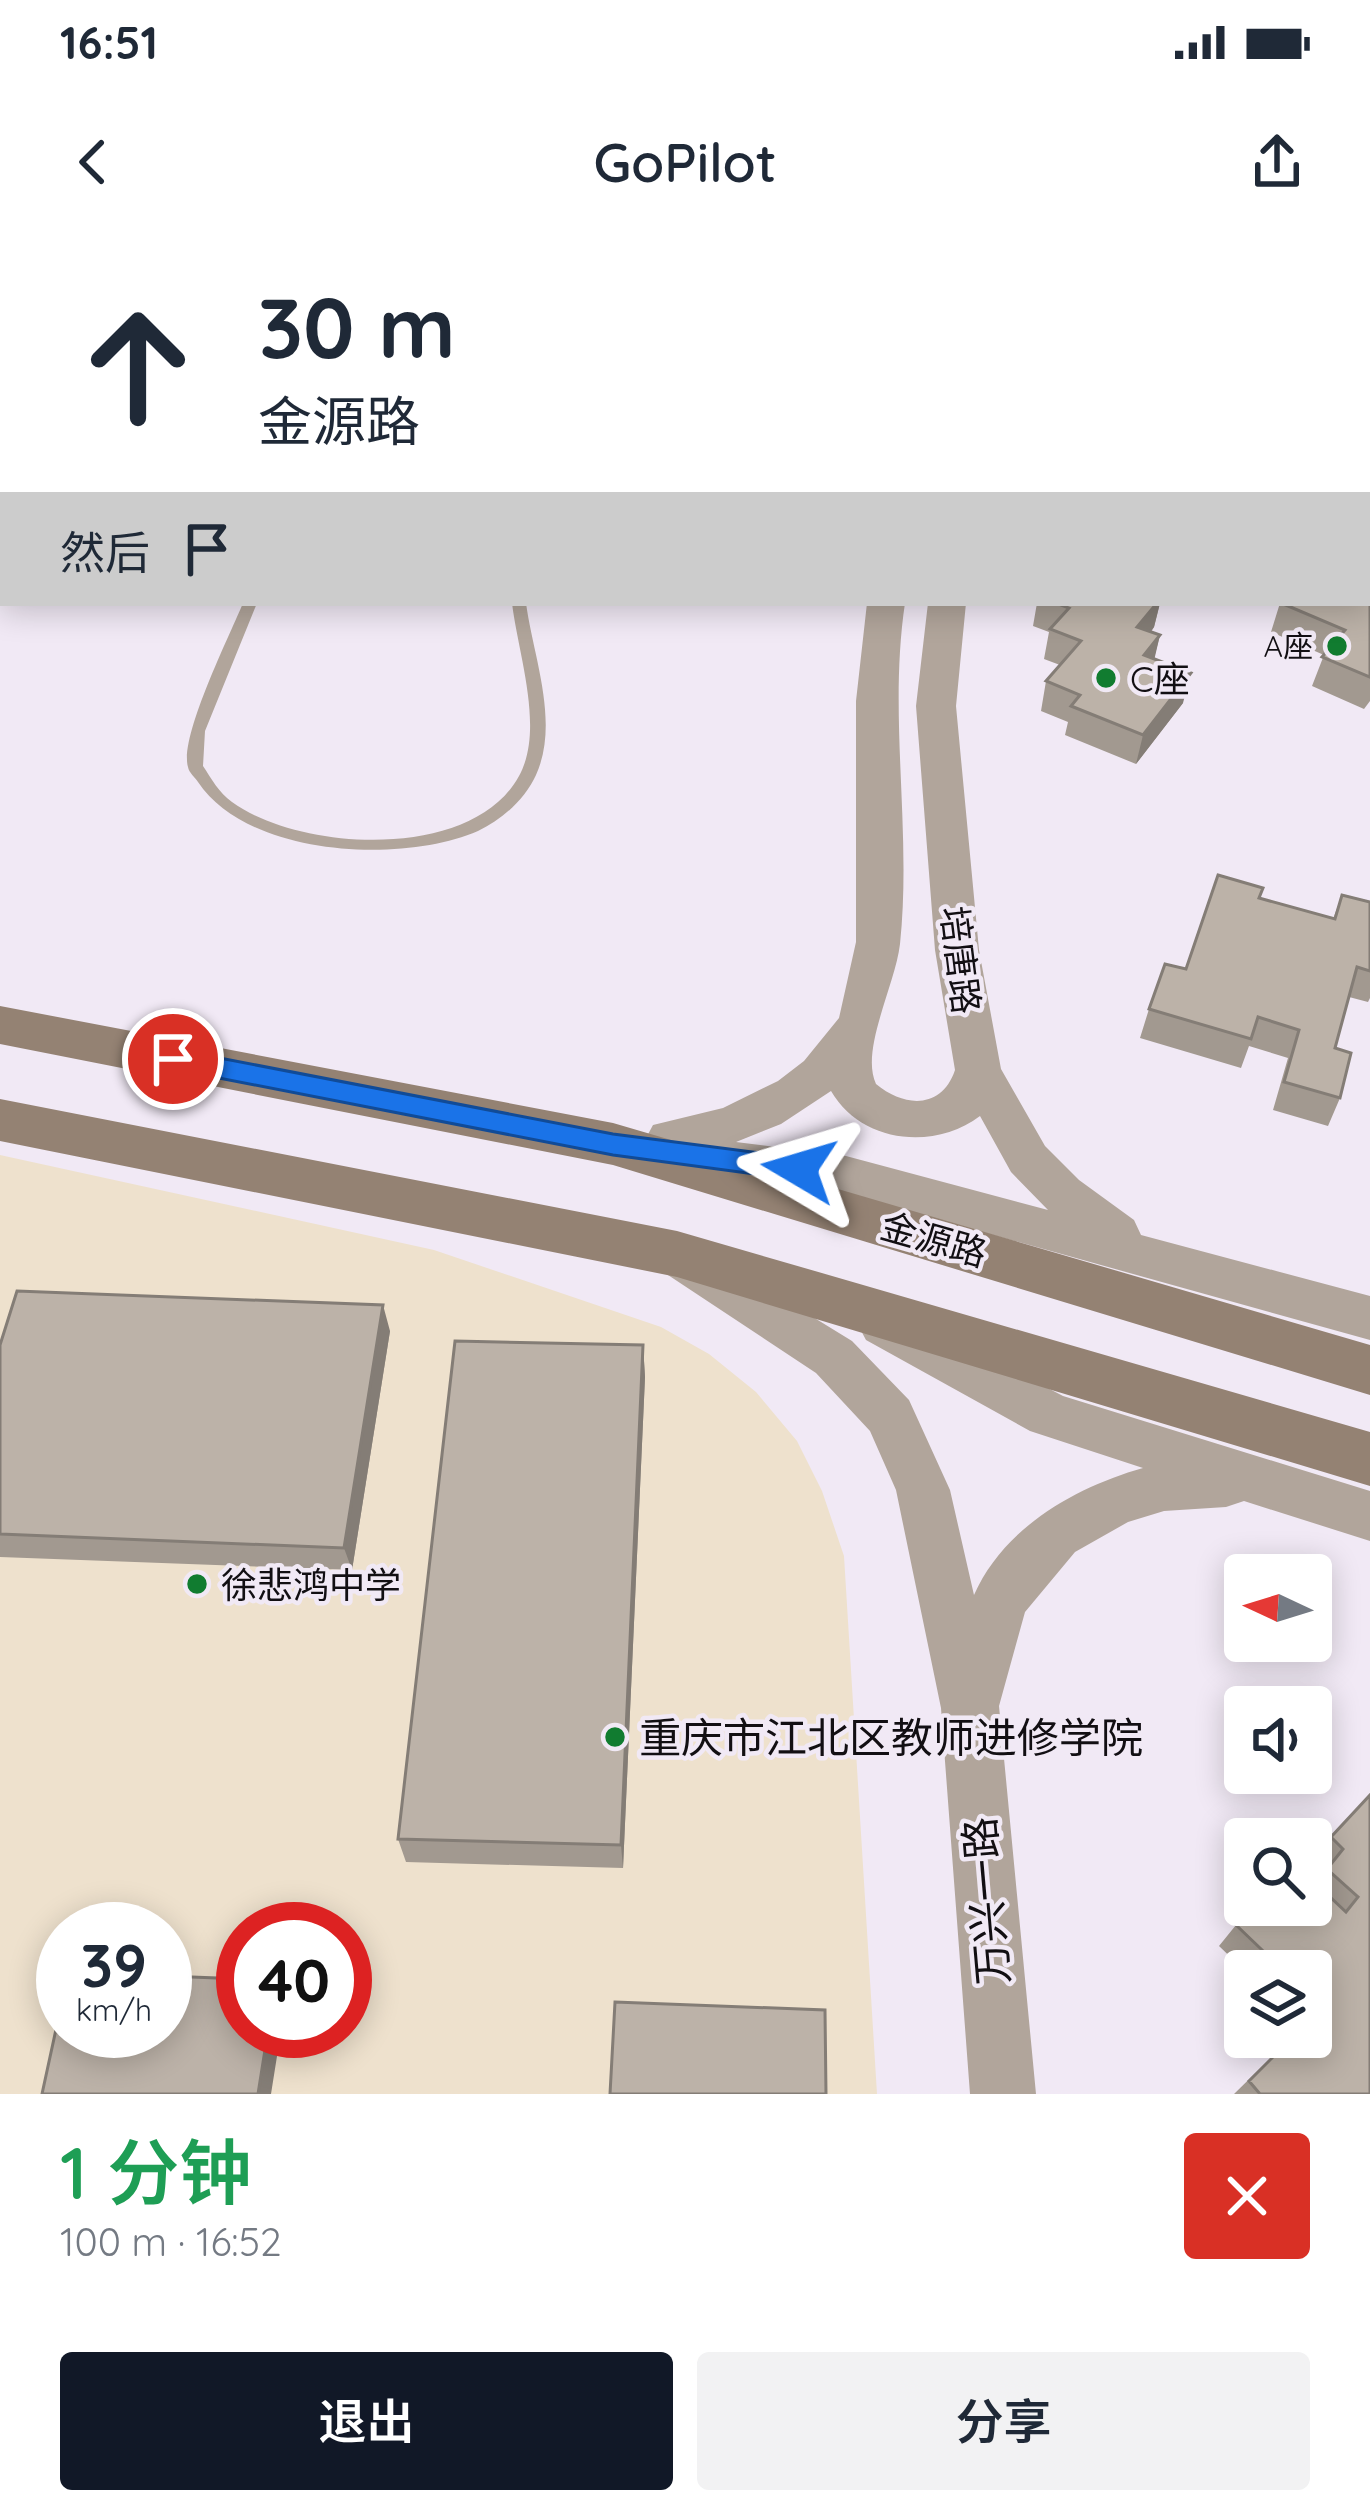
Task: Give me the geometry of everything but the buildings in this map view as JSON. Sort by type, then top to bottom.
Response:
[{"type":"main road","name":"金源路","points":[[0,1025],[613,1144],[1370,1370]]},
{"type":"main road","points":[[0,1120],[677,1254],[1370,1459]]},
{"type":"street","points":[[613,1144],[716,1134],[762,1116],[846,1045],[870,994],[879,937],[872,706],[886,606]]},
{"type":"street","name":"培唐路","points":[[947,606],[935,706],[957,950],[978,1070],[1028,1159],[1061,1194],[1140,1251]]},
{"type":"street","points":[[846,1045],[852,1085],[873,1108],[903,1119],[942,1119],[966,1102],[978,1070]]},
{"type":"street","points":[[613,1144],[846,1175],[1140,1251],[1370,1318]]},
{"type":"street","points":[[677,1254],[834,1357],[890,1416],[923,1490],[970,1708]]},
{"type":"street","points":[[843,1303],[1049,1415],[1370,1516]]},
{"type":"street","points":[[970,1708],[1000,1599],[1056,1534],[1115,1501],[1164,1487],[1259,1481]]},
{"type":"street","name":"万兴一路","points":[[970,1708],[1003,2094]]},
{"type":"lane","points":[[249,606],[198,730],[195,766],[224,805],[256,823],[326,844],[442,838],[472,829],[512,806],[540,735],[519,606]]},
{"type":"shaded area","points":[[0,1155],[434,1250],[661,1327],[709,1354],[756,1392],[797,1441],[822,1491],[844,1556],[877,2094],[0,2094]]},
{"type":"place","name":"A座","points":[[1337,646]]},
{"type":"place","name":"C座","points":[[1106,678]]},
{"type":"place","name":"徐悲鸿中学","points":[[197,1584]]},
{"type":"place","name":"重庆市江北区教师进修学院","points":[[615,1737]]},
{"type":"route","points":[[173,1059],[613,1144],[799,1169]]}]
